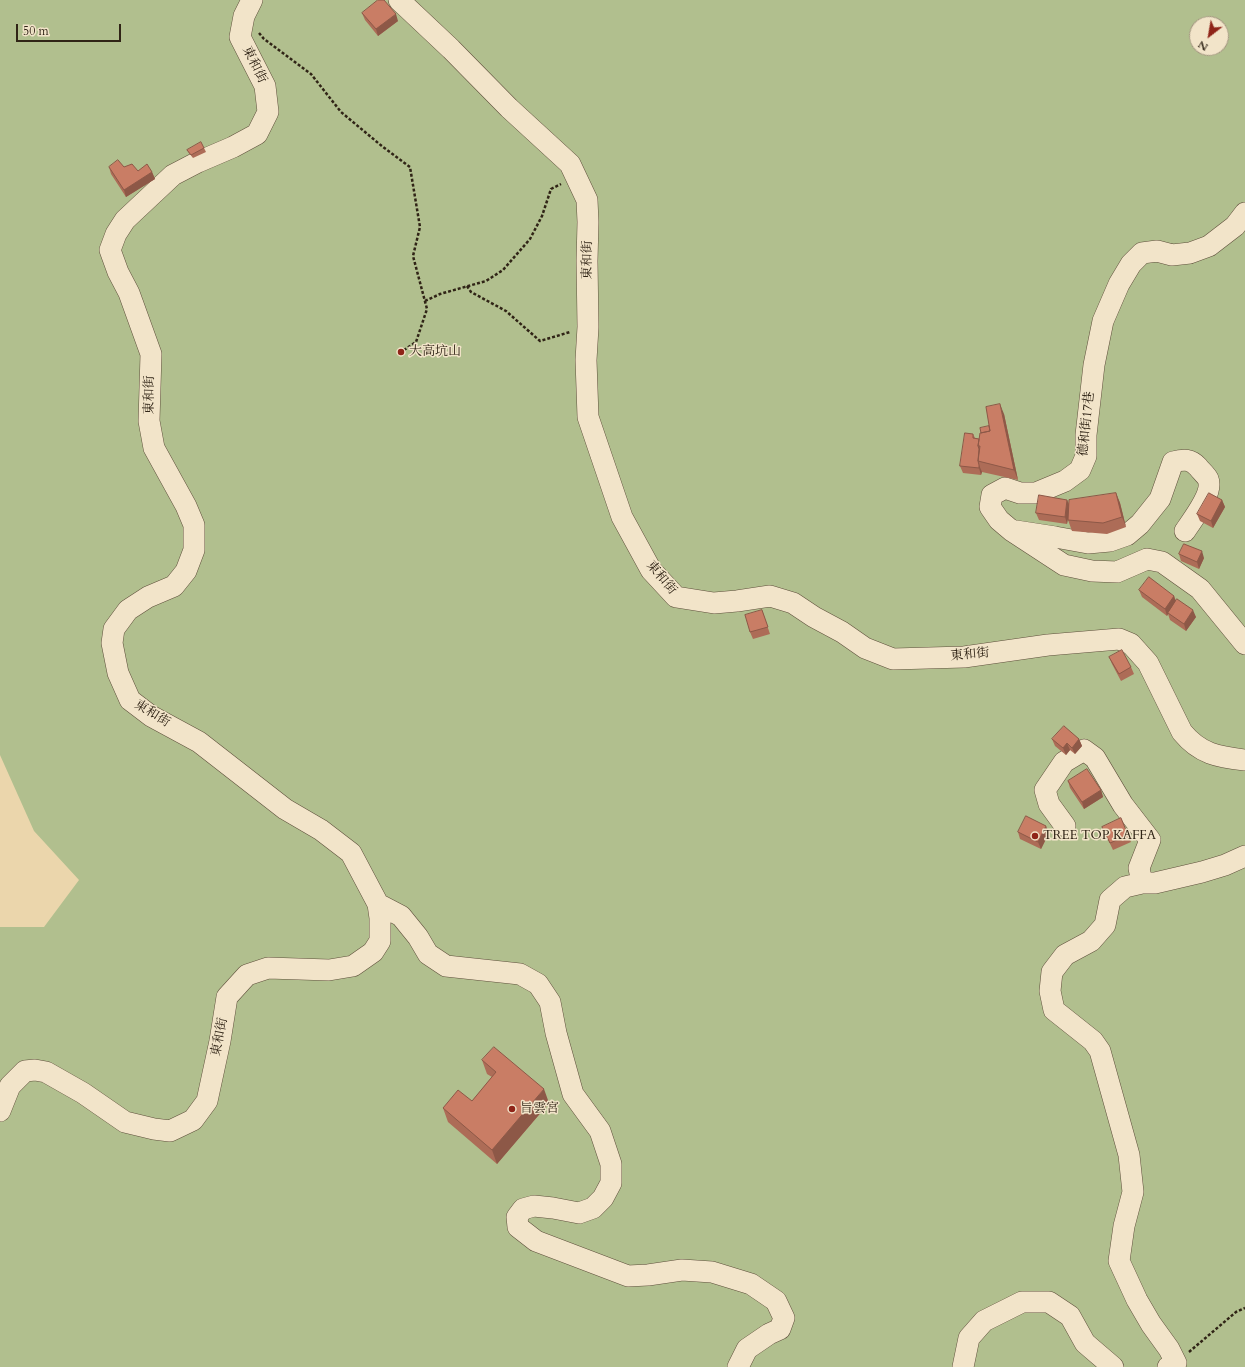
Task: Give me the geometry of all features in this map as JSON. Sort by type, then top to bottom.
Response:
[{"type":"street","name":"東和街","points":[[399,0],[451,49],[509,108],[570,164],[587,200],[588,327],[586,360],[588,417],[622,517],[651,570],[676,598],[714,603],[770,596],[793,603],[814,617],[842,632],[865,648],[894,658],[964,657],[1048,646],[1119,639],[1132,644],[1148,663],[1182,732],[1189,741],[1204,751],[1222,758],[1245,760]]},
{"type":"street","name":"東和街","points":[[0,1111],[10,1086],[25,1071],[35,1070],[46,1072],[83,1093],[125,1122],[170,1131],[193,1120],[207,1101],[220,1041],[227,997],[247,974],[268,968],[329,970],[353,966],[373,952],[380,941],[380,918],[378,904],[351,853],[321,830],[285,809],[199,742],[151,716],[130,700],[118,673],[112,643],[114,629],[128,610],[148,597],[174,586],[186,571],[194,550],[194,525],[186,506],[154,448],[149,420],[151,354],[129,293],[118,272],[110,250],[116,234],[125,220],[173,175],[257,134],[268,112],[265,86],[240,37],[248,8]]},
{"type":"street","name":"德和街17巷","points":[[1245,213],[1235,226],[1209,246],[1190,253],[1178,255],[1157,251],[1142,253],[1131,264],[1119,284],[1103,321],[1094,365],[1086,435],[1086,456],[1080,470],[1065,481],[1036,493],[1020,493],[1005,488],[992,495],[990,508],[999,520],[1012,531],[1064,565],[1092,571],[1117,572],[1147,559],[1162,562],[1200,590],[1245,644]]},
{"type":"street","points":[[1012,531],[1088,543],[1110,541],[1121,537],[1140,524],[1160,499],[1174,462],[1183,459],[1193,461],[1208,479],[1209,490],[1200,510],[1185,531]]},
{"type":"street","points":[[1065,826],[1049,804],[1045,790],[1064,762],[1084,750],[1095,758],[1123,805],[1150,840],[1140,868],[1142,883]]},
{"type":"street","points":[[1172,1365],[1169,1349],[1151,1324],[1137,1300],[1119,1261],[1124,1226],[1133,1192],[1129,1155],[1100,1051],[1093,1041],[1054,1010],[1050,991],[1052,972],[1065,955],[1091,941],[1105,925],[1110,900],[1125,887],[1142,883],[1155,883],[1202,872],[1225,865],[1245,856]]},
{"type":"street","points":[[378,904],[401,916],[418,937],[428,954],[446,966],[520,974],[538,984],[550,1002],[556,1033],[573,1094],[600,1131],[611,1164],[611,1182],[603,1198],[593,1208],[579,1213],[534,1206],[523,1209],[518,1217],[518,1228],[536,1241],[628,1276],[648,1275],[682,1270],[712,1272],[751,1284],[776,1301],[784,1318],[780,1329],[769,1334],[747,1349],[738,1367]]},
{"type":"street","points":[[962,1367],[969,1338],[984,1321],[1022,1302],[1050,1302],[1070,1316],[1085,1342],[1113,1367]]},
{"type":"path","points":[[248,8],[264,39],[310,74],[341,112],[410,167],[420,226],[413,256],[427,309],[416,342],[401,352]]},
{"type":"path","points":[[425,301],[440,294],[486,281],[503,270],[530,239],[542,216],[551,189],[576,177]]},
{"type":"path","points":[[467,286],[471,292],[506,311],[540,341],[588,327]]},
{"type":"path","points":[[1172,1365],[1236,1312],[1245,1308]]},
{"type":"green space","points":[[0,0],[1245,0],[1245,1367],[0,1367],[0,927],[44,927],[79,880],[34,831],[0,755]]},
{"type":"building","points":[[378,0],[384,0],[396,14],[376,29],[362,13]]},
{"type":"building","points":[[201,142],[204,148],[191,155],[187,150]]},
{"type":"building","points":[[118,160],[124,167],[132,164],[138,171],[147,164],[152,172],[124,190],[109,167]]},
{"type":"building","points":[[1000,404],[1014,470],[978,461],[980,433],[990,431],[986,407]]},
{"type":"building","points":[[989,426],[990,431],[981,433],[980,428]]},
{"type":"building","points":[[965,433],[973,434],[973,438],[979,439],[979,468],[960,466]]},
{"type":"building","points":[[1116,493],[1122,517],[1103,523],[1068,520],[1069,500]]},
{"type":"building","points":[[1209,493],[1222,500],[1211,521],[1197,514]]},
{"type":"building","points":[[1039,495],[1067,500],[1065,517],[1036,513]]},
{"type":"building","points":[[1184,544],[1202,551],[1197,562],[1179,554]]},
{"type":"building","points":[[1149,577],[1174,596],[1165,609],[1139,590]]},
{"type":"building","points":[[1177,599],[1193,610],[1184,624],[1168,613]]},
{"type":"building","points":[[762,610],[768,627],[750,632],[745,615]]},
{"type":"building","points":[[1122,650],[1131,667],[1119,674],[1109,657]]},
{"type":"building","points":[[1064,726],[1079,739],[1072,748],[1067,743],[1063,748],[1052,739]]},
{"type":"building","points":[[1087,769],[1101,790],[1082,802],[1068,781]]},
{"type":"building","points":[[1026,816],[1046,826],[1038,842],[1018,832]]},
{"type":"building","points":[[1121,818],[1128,835],[1110,843],[1102,827]]},
{"type":"building","name":"旨雲宮","points":[[494,1047],[544,1089],[492,1150],[443,1108],[458,1090],[472,1101],[496,1072],[482,1060]]},
{"type":"place","name":"大高坑山","points":[[401,352]]},
{"type":"place","name":"TREE TOP KAFFA","points":[[1035,836]]},
{"type":"place","name":"旨雲宮","points":[[512,1109]]}]
